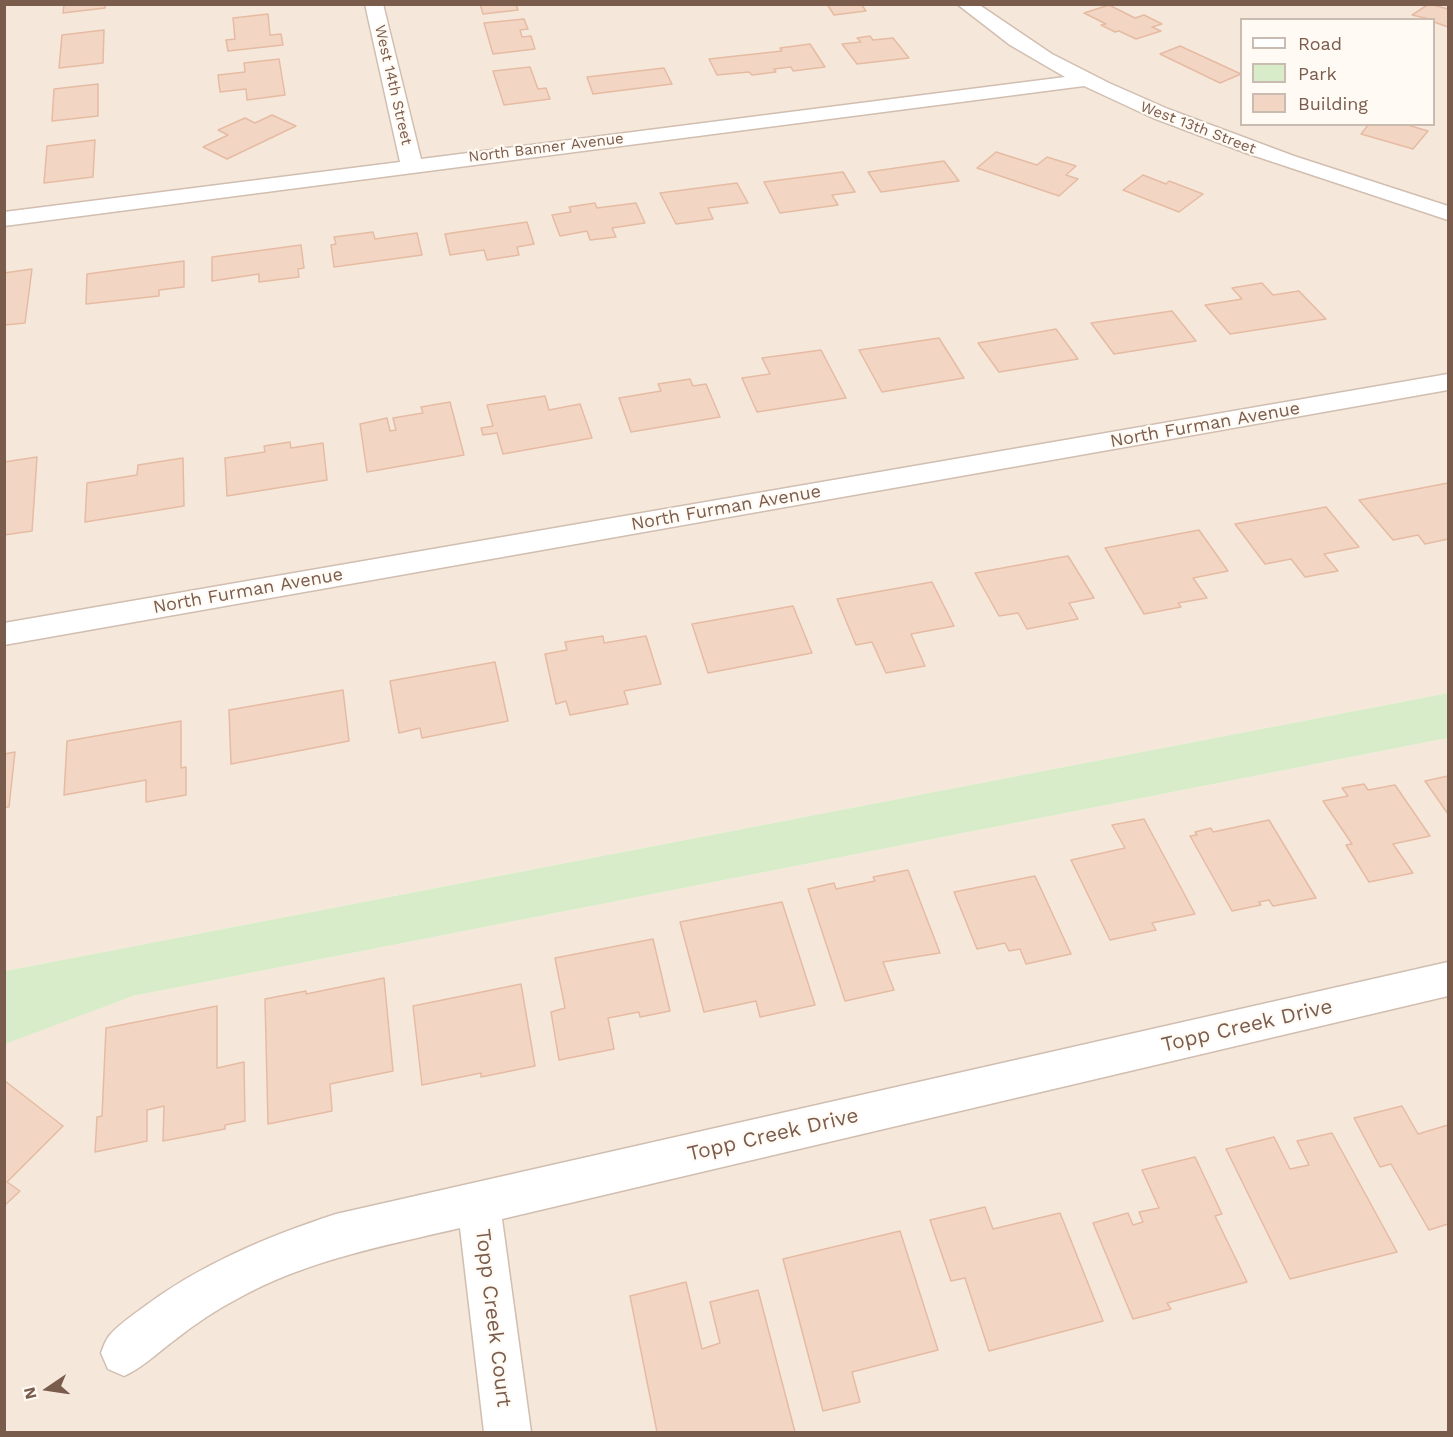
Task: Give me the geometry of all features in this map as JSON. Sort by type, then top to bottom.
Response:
[{"type":"street","name":"West 14th Street","points":[[374,4],[412,165]]},
{"type":"street","name":"West 13th Street","points":[[966,4],[1021,43],[1134,103],[1239,145],[1449,213]]},
{"type":"street","name":"North Banner Avenue","points":[[4,219],[1087,80]]},
{"type":"street","name":"North Furman Avenue","points":[[4,634],[1449,382]]},
{"type":"street","name":"Topp Creek Drive","points":[[124,1353],[176,1311],[218,1286],[275,1257],[336,1236],[1449,980]]},
{"type":"street","name":"Topp Creek Court","points":[[478,1203],[508,1432]]},
{"type":"shaded area","points":[[5,5],[1448,5],[1448,693],[5,971]]},
{"type":"shaded area","points":[[1448,738],[1448,1432],[5,1432],[4,1044],[14,1039],[133,996]]},
{"type":"green space","points":[[1448,693],[1448,738],[133,996],[5,1044],[5,971]]},
{"type":"building","points":[[64,4],[106,4],[105,8],[63,13]]},
{"type":"building","points":[[480,4],[516,4],[518,10],[483,14]]},
{"type":"building","points":[[827,4],[861,4],[866,11],[834,15]]},
{"type":"building","points":[[1429,4],[1448,9],[1448,27],[1435,22],[1435,18],[1412,15]]},
{"type":"building","points":[[1109,5],[1135,18],[1144,15],[1162,24],[1152,27],[1161,31],[1136,39],[1101,25],[1106,24],[1084,13]]},
{"type":"building","points":[[268,14],[270,35],[281,34],[283,45],[228,51],[226,40],[235,39],[233,18]]},
{"type":"building","points":[[524,19],[528,29],[520,30],[522,37],[531,36],[535,49],[493,54],[484,23]]},
{"type":"building","points":[[104,30],[103,63],[59,68],[62,35]]},
{"type":"building","points":[[870,36],[873,40],[893,38],[909,58],[857,64],[842,44],[861,42],[857,38]]},
{"type":"building","points":[[810,44],[825,67],[793,71],[791,67],[774,69],[776,72],[752,75],[749,72],[717,75],[709,59],[782,51],[780,48]]},
{"type":"building","points":[[1180,46],[1240,74],[1220,83],[1160,54]]},
{"type":"building","points":[[279,59],[285,95],[247,100],[246,89],[220,92],[218,75],[245,72],[244,63]]},
{"type":"building","points":[[530,67],[538,89],[546,88],[550,99],[504,105],[493,71]]},
{"type":"building","points":[[664,68],[672,84],[593,94],[587,77]]},
{"type":"building","points":[[98,84],[98,116],[52,121],[54,89]]},
{"type":"building","points":[[272,115],[296,126],[227,159],[203,147],[228,135],[218,130],[245,118],[255,123]]},
{"type":"building","points":[[1367,126],[1411,126],[1428,131],[1413,149],[1361,134]]},
{"type":"building","points":[[95,140],[93,177],[44,183],[47,146]]},
{"type":"building","points":[[996,152],[1037,165],[1047,157],[1076,166],[1066,175],[1078,179],[1059,196],[977,168]]},
{"type":"building","points":[[944,161],[959,181],[881,192],[868,172]]},
{"type":"building","points":[[843,172],[855,192],[832,195],[838,205],[780,213],[764,182]]},
{"type":"building","points":[[1143,175],[1166,184],[1169,181],[1203,194],[1179,212],[1123,190]]},
{"type":"building","points":[[737,183],[748,203],[708,208],[713,219],[676,224],[660,193]]},
{"type":"building","points":[[595,203],[597,208],[636,203],[645,223],[612,228],[616,237],[590,240],[587,231],[560,236],[552,215],[571,212],[569,207]]},
{"type":"building","points":[[527,222],[534,244],[517,247],[519,255],[487,260],[484,250],[450,255],[445,234]]},
{"type":"building","points":[[373,232],[375,239],[417,233],[422,255],[334,267],[331,245],[336,244],[334,237]]},
{"type":"building","points":[[301,245],[304,268],[298,269],[299,277],[259,282],[259,274],[212,281],[212,257]]},
{"type":"building","points":[[184,261],[184,287],[159,290],[159,296],[86,304],[87,274]]},
{"type":"building","points":[[32,269],[25,323],[4,325],[4,273]]},
{"type":"building","points":[[1262,283],[1273,295],[1299,291],[1326,319],[1230,334],[1205,305],[1242,299],[1232,288]]},
{"type":"building","points":[[1172,311],[1196,341],[1114,354],[1091,323]]},
{"type":"building","points":[[1056,329],[1078,359],[999,372],[978,343]]},
{"type":"building","points":[[939,338],[964,378],[882,392],[859,350]]},
{"type":"building","points":[[821,350],[846,398],[757,412],[742,378],[770,374],[762,358]]},
{"type":"building","points":[[690,379],[693,386],[706,384],[720,417],[631,432],[619,398],[661,391],[658,384]]},
{"type":"building","points":[[545,396],[549,410],[580,404],[592,438],[503,454],[497,433],[483,435],[481,428],[493,426],[487,405]]},
{"type":"building","points":[[450,402],[464,455],[367,472],[360,424],[387,418],[390,431],[396,430],[393,418],[423,413],[421,407]]},
{"type":"building","points":[[290,442],[291,448],[323,443],[327,480],[227,496],[225,458],[265,452],[264,446]]},
{"type":"building","points":[[37,457],[32,531],[4,535],[4,462]]},
{"type":"building","points":[[183,458],[184,506],[85,522],[87,483],[137,475],[138,465]]},
{"type":"building","points":[[1448,483],[1448,539],[1425,544],[1418,535],[1393,540],[1359,500]]},
{"type":"building","points":[[1326,507],[1359,547],[1324,554],[1338,571],[1305,577],[1291,559],[1265,564],[1235,524]]},
{"type":"building","points":[[1199,530],[1228,571],[1193,578],[1207,598],[1178,603],[1181,607],[1144,614],[1105,548]]},
{"type":"building","points":[[1068,556],[1094,598],[1069,603],[1078,619],[1027,629],[1018,613],[999,616],[975,573]]},
{"type":"building","points":[[932,582],[954,626],[911,634],[925,666],[886,673],[872,642],[856,645],[837,599]]},
{"type":"building","points":[[793,606],[812,653],[708,673],[692,624]]},
{"type":"building","points":[[603,636],[604,643],[646,636],[661,684],[624,691],[628,704],[570,715],[566,701],[556,704],[545,654],[567,650],[565,642]]},
{"type":"building","points":[[495,662],[508,721],[422,738],[420,728],[399,733],[390,681]]},
{"type":"building","points":[[343,690],[349,741],[231,764],[229,710]]},
{"type":"building","points":[[181,721],[181,768],[186,767],[186,795],[146,802],[146,780],[64,795],[67,741]]},
{"type":"building","points":[[15,752],[9,807],[4,807],[4,754]]},
{"type":"building","points":[[1448,776],[1448,814],[1425,781]]},
{"type":"building","points":[[1364,784],[1368,790],[1395,785],[1430,836],[1393,844],[1413,873],[1369,882],[1346,845],[1352,844],[1323,801],[1348,796],[1342,788]]},
{"type":"building","points":[[1144,819],[1195,914],[1152,923],[1156,930],[1110,940],[1071,860],[1125,848],[1112,825]]},
{"type":"building","points":[[1269,820],[1316,898],[1273,906],[1269,900],[1259,902],[1261,905],[1232,911],[1190,836],[1197,835],[1195,832],[1211,828],[1213,832]]},
{"type":"building","points":[[908,870],[940,953],[883,962],[894,990],[845,1001],[808,889],[834,883],[836,889],[875,881],[873,877]]},
{"type":"building","points":[[1035,876],[1071,954],[1026,964],[1020,949],[1009,951],[1005,943],[977,949],[954,892]]},
{"type":"building","points":[[782,902],[815,1005],[760,1017],[756,1001],[704,1012],[680,922]]},
{"type":"building","points":[[653,939],[670,1011],[640,1017],[639,1012],[608,1018],[614,1049],[559,1060],[551,1012],[565,1008],[555,958]]},
{"type":"building","points":[[384,978],[393,1071],[330,1084],[332,1111],[268,1124],[265,999],[306,991],[306,994]]},
{"type":"building","points":[[521,984],[535,1066],[481,1077],[481,1073],[422,1085],[413,1006]]},
{"type":"building","points":[[217,1006],[217,1068],[244,1062],[245,1121],[225,1125],[225,1129],[163,1141],[164,1106],[147,1110],[147,1141],[95,1152],[97,1117],[102,1116],[106,1028]]},
{"type":"building","points":[[5,1081],[63,1126],[7,1182],[20,1191],[4,1206]]},
{"type":"building","points":[[1402,1106],[1418,1134],[1448,1125],[1448,1224],[1429,1230],[1391,1164],[1380,1167],[1354,1118]]},
{"type":"building","points":[[1332,1133],[1397,1252],[1290,1279],[1226,1149],[1274,1137],[1290,1169],[1309,1165],[1297,1141]]},
{"type":"building","points":[[1195,1157],[1222,1214],[1215,1216],[1247,1282],[1167,1303],[1171,1309],[1133,1319],[1093,1223],[1128,1213],[1133,1225],[1143,1222],[1139,1212],[1159,1208],[1142,1170]]},
{"type":"building","points":[[985,1207],[993,1229],[1060,1213],[1103,1321],[989,1351],[965,1278],[951,1281],[930,1220]]},
{"type":"building","points":[[900,1231],[938,1350],[852,1372],[860,1402],[823,1411],[783,1259]]},
{"type":"building","points":[[686,1282],[702,1349],[720,1343],[710,1302],[758,1290],[795,1432],[657,1432],[630,1296]]}]
